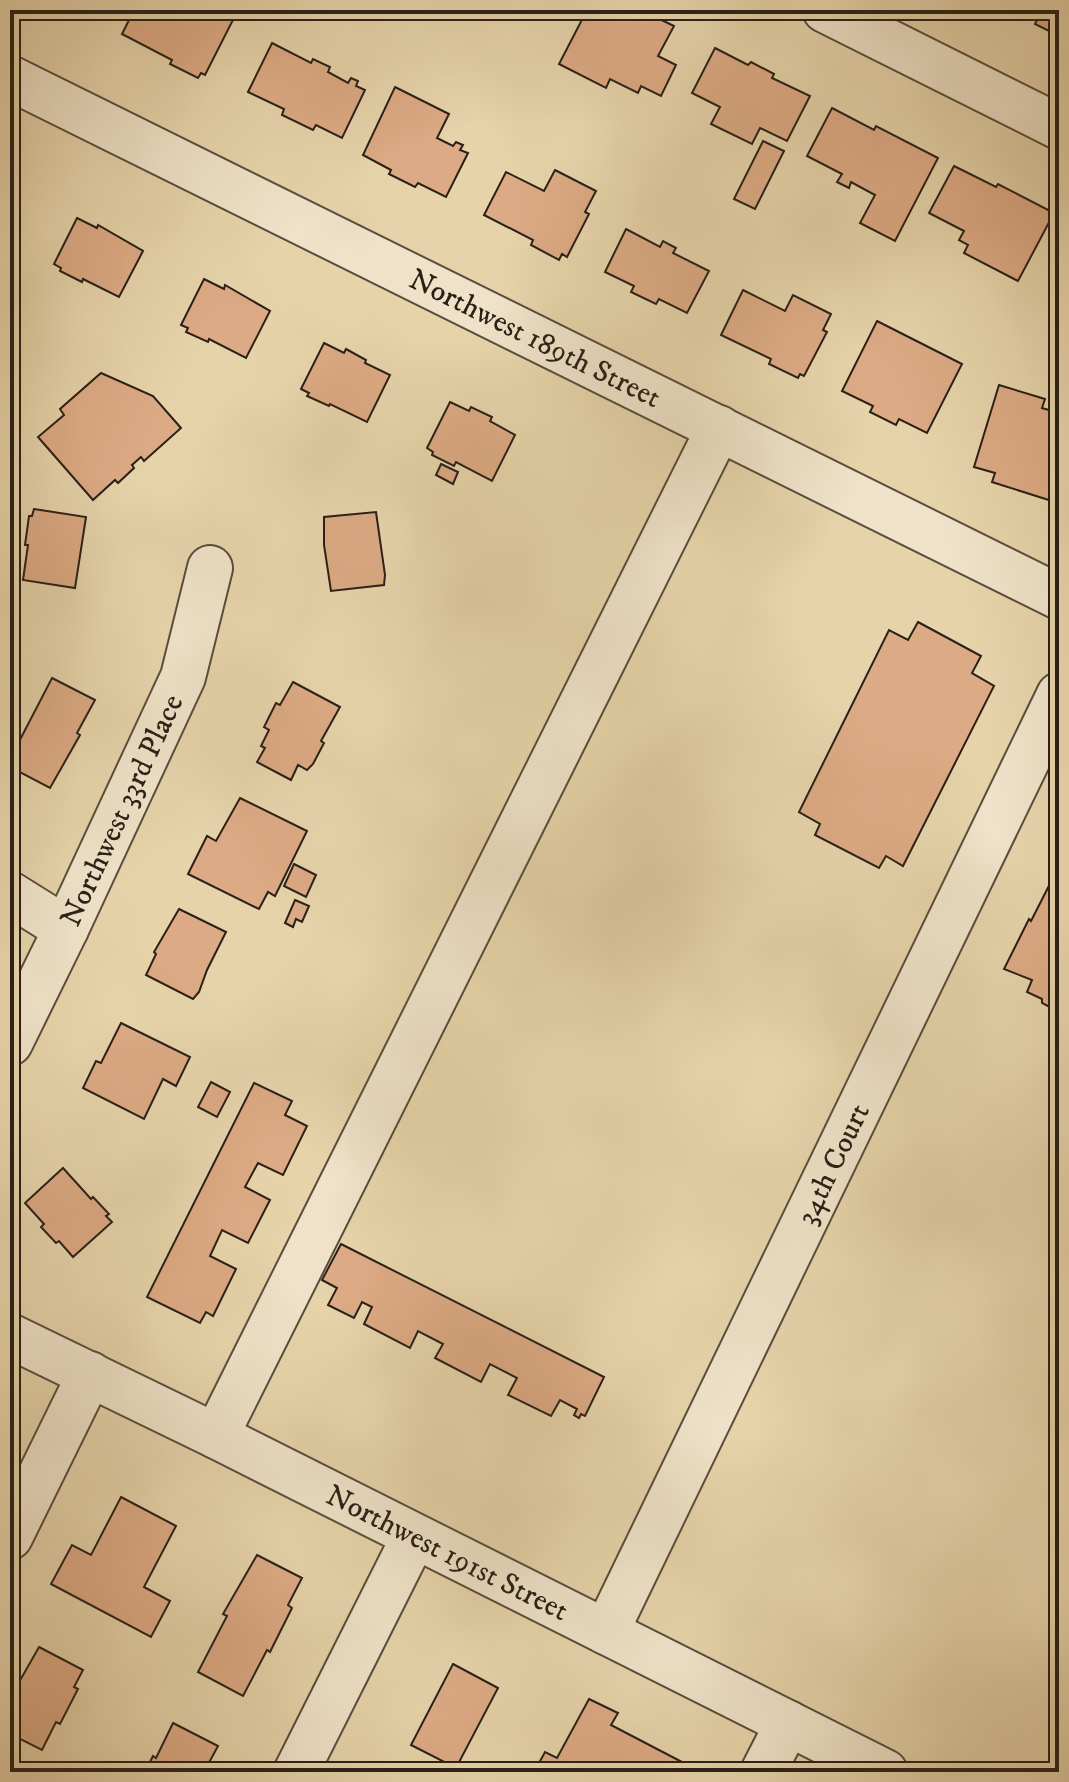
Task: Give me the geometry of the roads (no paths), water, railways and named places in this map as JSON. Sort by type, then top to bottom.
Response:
[{"type":"street","points":[[825,10],[1059,127]]},
{"type":"street","name":"Northwest 189th Street","points":[[10,78],[1059,597]]},
{"type":"street","points":[[216,1436],[719,428]]},
{"type":"street","name":"Northwest 33rd Place","points":[[10,1043],[183,677],[210,568]]},
{"type":"street","name":"34th Court","points":[[606,1632],[1059,695]]},
{"type":"street","points":[[10,894],[66,929]]},
{"type":"street","name":"Northwest 191st Street","points":[[10,1336],[885,1772]]},
{"type":"street","points":[[10,1537],[90,1374]]},
{"type":"street","points":[[296,1772],[414,1537]]},
{"type":"street","points":[[763,1772],[788,1723]]}]
